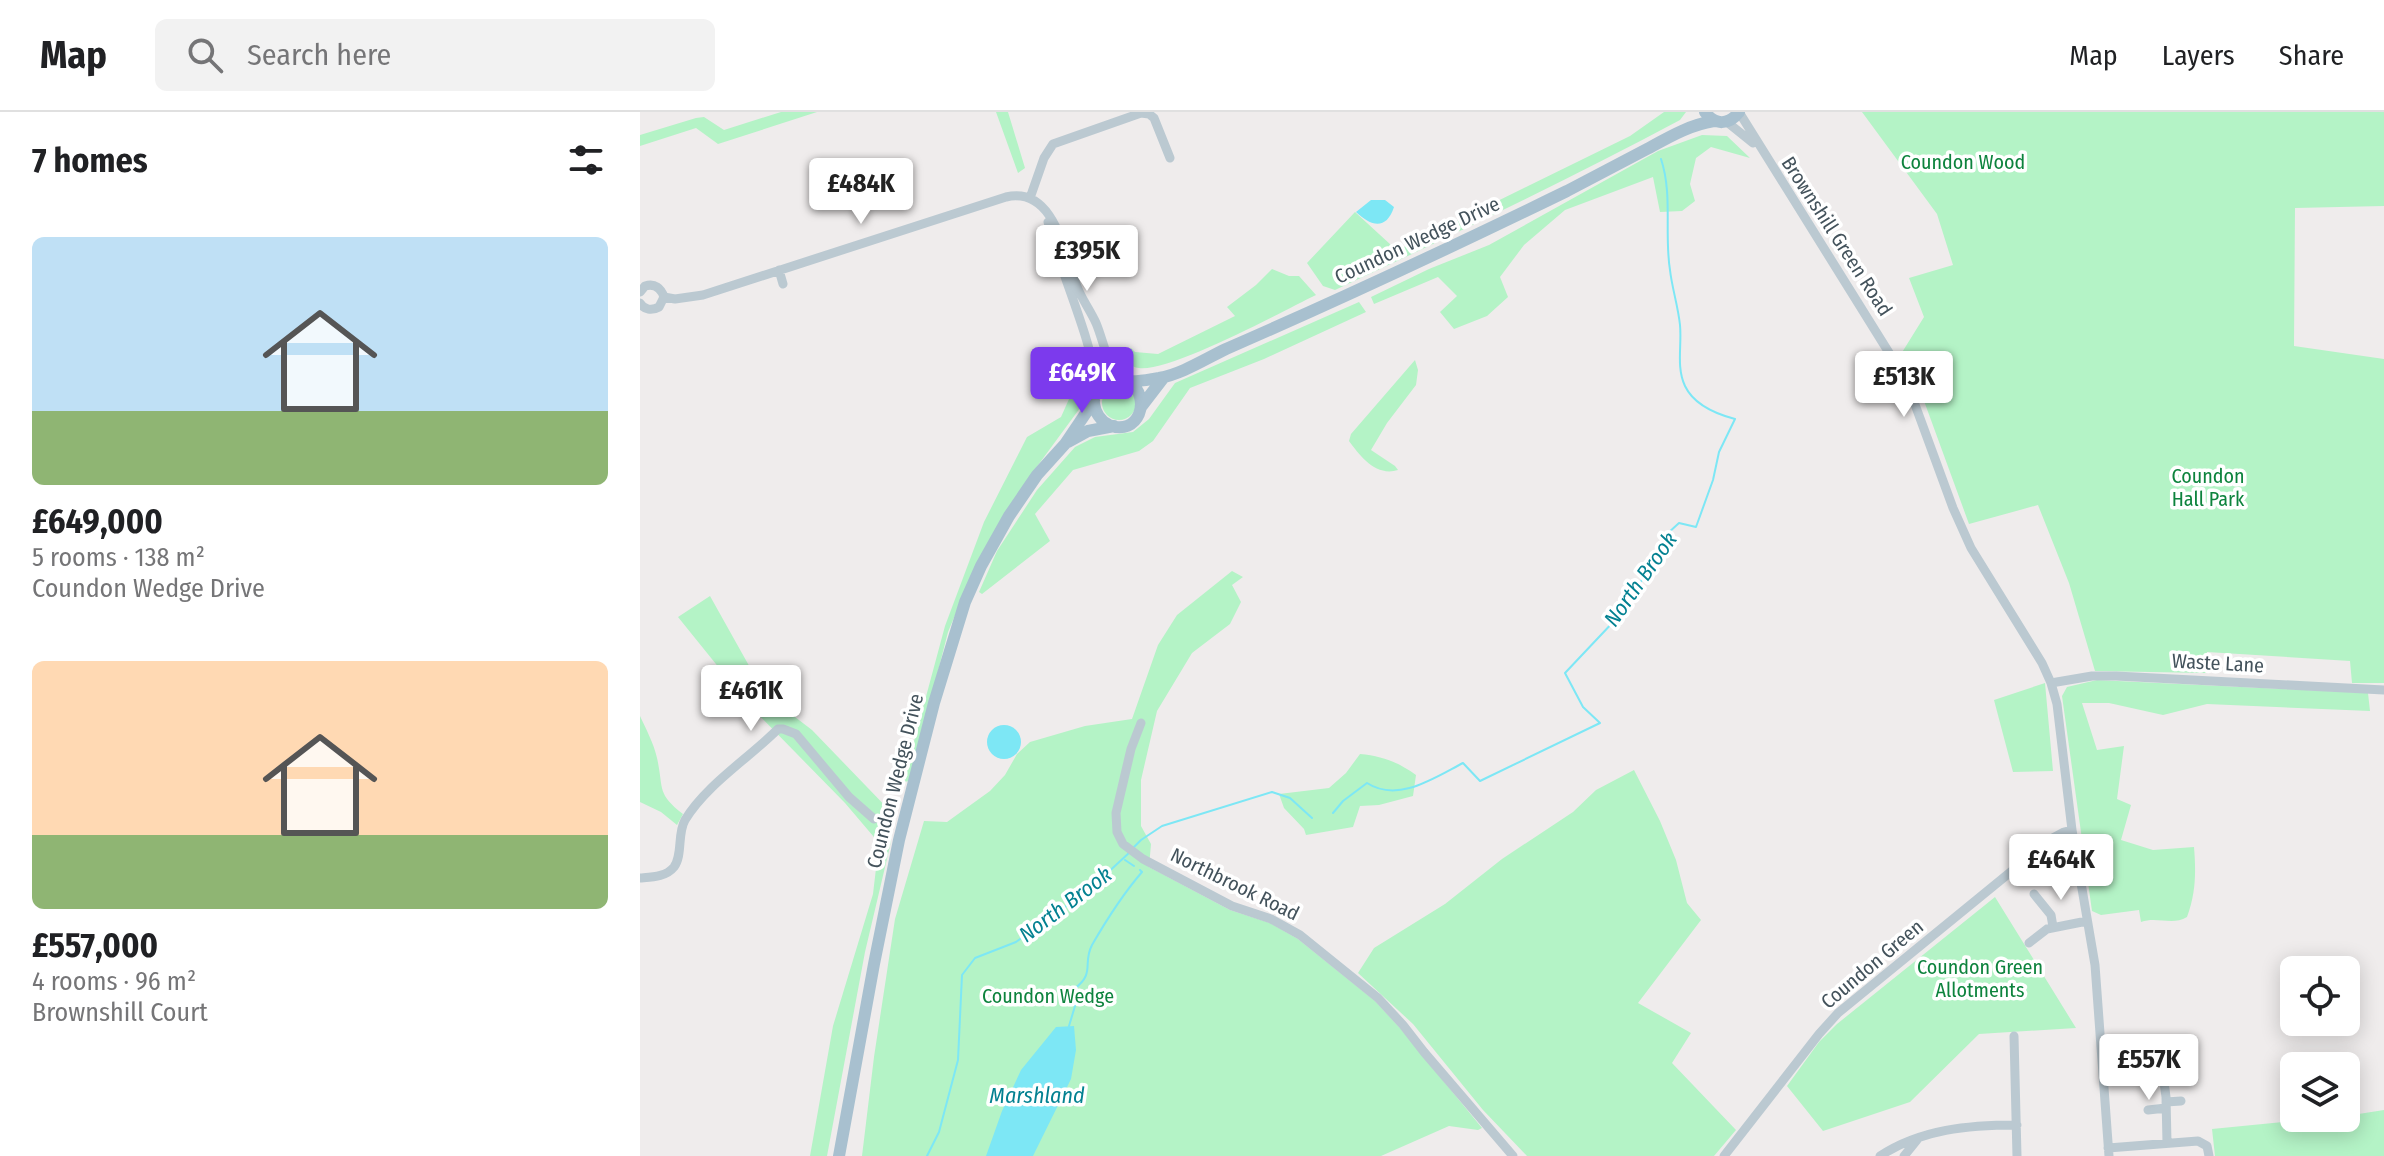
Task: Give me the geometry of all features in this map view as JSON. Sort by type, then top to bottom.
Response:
[{"type":"main road","points":[[1711,117],[1739,112]]},
{"type":"main road","name":"Coundon Wedge Drive","points":[[839,1156],[899,840],[950,646],[965,602],[1009,516],[1037,475],[1065,444],[1107,380],[1164,377],[1463,241],[1711,117]]},
{"type":"main road","name":"Coundon Wedge Drive","points":[[1065,444],[1088,431],[1132,423],[1164,377]]},
{"type":"main road","points":[[1125,380],[1138,391],[1141,407]]},
{"type":"main road","points":[[1096,395],[1094,407],[1100,419],[1114,426]]},
{"type":"street","name":"Brownshill Green Road","points":[[1739,112],[1906,380],[1971,548],[2042,663],[2051,683],[2057,704],[2072,830],[2095,965],[2108,1152]]},
{"type":"street","points":[[1030,198],[1044,158],[1053,144],[1141,113],[1154,118],[1170,158]]},
{"type":"street","points":[[1711,117],[1761,150]]},
{"type":"street","points":[[664,297],[675,299],[703,295],[1006,197],[1021,196],[1043,207],[1052,220],[1077,289],[1094,319],[1110,365],[1125,380]]},
{"type":"street","points":[[1043,207],[1070,298],[1079,315],[1096,395]]},
{"type":"street","points":[[779,270],[783,284]]},
{"type":"street","points":[[640,292],[645,286],[654,285],[661,289],[664,297],[656,309],[648,309],[640,303]]},
{"type":"street","name":"Waste Lane","points":[[2051,683],[2092,676],[2116,676],[2384,690]]},
{"type":"street","name":"Northbrook Road","points":[[1141,723],[1131,749],[1116,813],[1117,832],[1123,844],[1143,859],[1232,906],[1271,919],[1300,935],[1378,998],[1513,1156]]},
{"type":"street","points":[[640,878],[669,872],[676,864],[680,830],[686,818],[707,793],[778,729],[796,734],[849,797],[874,819]]},
{"type":"street","name":"Coundon Green","points":[[1724,1156],[1838,1013],[2051,839],[2072,830]]},
{"type":"street","points":[[2034,894],[2051,915],[2053,927]]},
{"type":"street","points":[[2029,943],[2047,929],[2087,921]]},
{"type":"street","points":[[2014,1036],[2017,1156]]},
{"type":"street","points":[[2145,1057],[2161,1058],[2176,1054]]},
{"type":"street","points":[[2161,1058],[2167,1143]]},
{"type":"street","points":[[2148,1110],[2181,1101]]},
{"type":"street","points":[[1880,1156],[1922,1136],[1977,1125],[2017,1125]]},
{"type":"street","points":[[1904,1156],[1922,1136]]},
{"type":"street","points":[[2108,1152],[2198,1141],[2207,1146],[2209,1156]]},
{"type":"green space","points":[[781,112],[817,112],[718,144],[696,128],[640,146],[640,135],[696,118],[704,117],[724,130]]},
{"type":"green space","points":[[996,112],[1008,112],[1025,168],[1018,173]]},
{"type":"green space","points":[[1664,112],[1686,112],[1680,120],[1595,164],[1335,290],[1323,286],[1307,263],[1355,212],[1391,245],[1404,247],[1630,136]]},
{"type":"green space","name":"Coundon Hall Park","points":[[1862,112],[2384,112],[2384,206],[2295,208],[2294,346],[2384,359],[2384,683],[2352,683],[2350,661],[2207,652],[2206,673],[2095,671],[2069,583],[2038,505],[1969,524],[1916,379],[1901,354],[1924,317],[1909,278],[1953,265],[1937,214]]},
{"type":"green space","points":[[1702,135],[1727,136],[1750,158],[1711,147],[1696,158],[1690,184],[1695,201],[1682,211],[1660,212],[1653,177],[1565,210],[1524,245],[1500,277],[1508,297],[1487,316],[1454,329],[1440,312],[1457,296],[1438,277],[1374,304],[1371,297],[1489,245],[1658,151]]},
{"type":"green space","points":[[1272,269],[1289,276],[1299,276],[1316,295],[1175,361],[1139,368],[1124,359],[1121,353],[1131,348],[1135,352],[1158,354],[1235,316],[1227,307]]},
{"type":"green space","points":[[1359,302],[1366,312],[1264,359],[1190,388],[1153,441],[1139,451],[1073,470],[1035,514],[1050,541],[982,594],[979,592],[997,551],[1037,490],[1075,447],[1095,437],[1133,432],[1149,419],[1175,383]]},
{"type":"green space","points":[[1415,360],[1418,370],[1416,385],[1371,450],[1398,470],[1383,471],[1369,464],[1358,453],[1349,441],[1351,434]]},
{"type":"green space","points":[[1081,372],[1084,372],[1087,391],[1083,404],[1030,476],[977,563],[948,632],[910,781],[903,782],[945,626],[984,522],[1027,437],[1061,417]]},
{"type":"green space","points":[[1119,386],[1131,391],[1136,403],[1131,415],[1119,420],[1107,415],[1102,403],[1107,391]]},
{"type":"green space","name":"Coundon Wedge","points":[[1232,571],[1243,577],[1232,585],[1241,602],[1230,624],[1192,653],[1157,711],[1141,780],[1141,826],[1151,844],[1149,867],[1230,910],[1270,923],[1298,939],[1375,1001],[1482,1128],[1449,1126],[1381,1156],[862,1156],[895,919],[924,821],[947,822],[990,791],[1005,775],[1017,754],[1030,742],[1085,726],[1132,719],[1158,645],[1177,615]]},
{"type":"green space","points":[[710,596],[757,680],[782,707],[812,730],[894,815],[827,1156],[810,1156],[833,1026],[873,894],[879,843],[845,803],[749,705],[678,617]]},
{"type":"green space","points":[[2097,680],[2368,693],[2370,711],[2207,704],[2163,715],[2109,703],[2082,703],[2097,750],[2124,746],[2117,799],[2131,805],[2121,840],[2153,850],[2194,847],[2195,882],[2187,917],[2176,921],[2141,922],[2139,910],[2101,915],[2092,911],[2062,696],[2067,687]]},
{"type":"green space","points":[[2045,683],[2053,771],[2013,772],[1994,700]]},
{"type":"green space","points":[[640,716],[656,753],[665,795],[683,814],[677,825],[661,812],[640,802]]},
{"type":"green space","points":[[1360,754],[1390,760],[1416,775],[1413,796],[1379,805],[1360,806],[1353,827],[1306,835],[1284,808],[1279,794],[1329,788],[1346,773]]},
{"type":"green space","points":[[1634,770],[1676,860],[1687,903],[1701,920],[1638,1003],[1691,1033],[1672,1063],[1736,1130],[1714,1156],[1527,1156],[1483,1110],[1413,1024],[1358,973],[1374,948],[1445,904],[1502,859],[1573,812],[1596,790]]},
{"type":"green space","name":"Coundon Green Allotments","points":[[1995,897],[2076,1028],[1979,1034],[1910,1102],[1823,1131],[1787,1086],[1819,1042],[1837,1024]]},
{"type":"green space","points":[[2384,1110],[2384,1156],[2215,1156],[2212,1129],[2280,1122],[2280,1132],[2360,1132],[2360,1114]]},
{"type":"water","points":[[1371,200],[1385,200],[1394,207],[1387,220],[1373,223],[1356,212]]},
{"type":"water","points":[[1004,725],[1016,730],[1021,742],[1016,754],[1004,759],[992,754],[987,742],[992,730]]},
{"type":"water","name":"Marshland","points":[[1074,1026],[1076,1050],[1071,1079],[1033,1156],[986,1156],[1021,1070],[1056,1027]]},
{"type":"waterway","name":"North Brook","points":[[1333,813],[1367,783],[1379,788],[1403,789],[1428,781],[1463,763],[1480,781],[1600,723],[1583,707],[1565,673],[1616,619],[1666,544],[1667,534],[1679,523],[1696,527],[1713,480],[1719,452],[1735,419],[1700,403],[1689,393],[1682,379],[1680,325],[1668,256],[1667,186],[1661,159]]},
{"type":"waterway","name":"North Brook","points":[[1134,847],[1162,826],[1272,792],[1290,798],[1312,818]]},
{"type":"waterway","name":"North Brook","points":[[927,1156],[939,1132],[958,1060],[962,975],[975,958],[1016,942],[1090,889],[1130,852]]},
{"type":"waterway","name":"North Brook","points":[[1125,860],[1134,866]]},
{"type":"waterway","name":"North Brook","points":[[1069,1026],[1075,1006],[1074,989],[1085,978],[1092,945],[1142,872],[1140,870]]},
{"type":"park label","name":"Coundon Wood","points":[[1963,162]]}]
